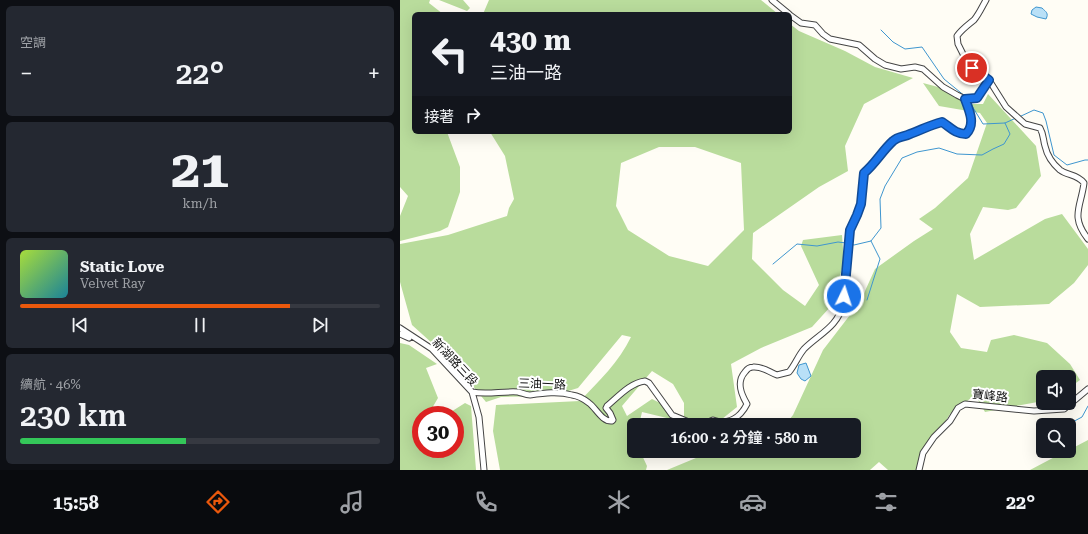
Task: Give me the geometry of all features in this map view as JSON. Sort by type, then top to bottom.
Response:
[{"type":"street","points":[[772,0],[786,12]]},
{"type":"street","points":[[986,0],[974,20],[962,29],[957,36],[958,44],[968,64],[989,80],[1006,107],[1025,124],[1040,128],[1044,134],[1045,146],[1049,158],[1061,171],[1080,178],[1084,183],[1077,214],[1082,229],[1088,239]]},
{"type":"street","points":[[792,17],[801,23],[815,25],[823,34],[835,41],[859,45],[875,59],[885,65],[901,69],[915,67],[923,68],[943,88],[965,99],[977,98],[989,80]]},
{"type":"street","points":[[735,418],[744,410],[747,404],[739,384],[741,377],[749,368],[752,366],[763,368],[777,375],[789,372],[796,359],[805,348],[828,330],[837,320],[843,305],[846,288],[847,249],[850,230],[861,204],[864,173],[872,166],[894,139],[908,135],[928,126],[942,122],[953,131],[966,134],[970,130],[971,123],[970,114],[965,99]]},
{"type":"street","name":"新湖路三段","points":[[400,328],[432,349],[472,392],[478,417],[484,470]]},
{"type":"street","points":[[400,334],[425,344]]},
{"type":"street","name":"三油一路","points":[[472,392],[487,394],[518,392],[528,395],[550,392],[571,394],[582,398],[608,422],[612,422],[613,420],[606,408],[607,406],[628,388],[645,381],[649,384],[672,415],[679,418]]},
{"type":"street","name":"寶峰路","points":[[919,470],[923,453],[934,437],[950,421],[958,408],[965,404],[1034,411],[1064,409],[1088,389]]},
{"type":"green space","points":[[400,0],[430,0],[429,3],[440,12],[412,12],[412,134],[448,134],[460,167],[460,192],[448,227],[440,231],[400,241],[400,216],[408,196],[400,187]]},
{"type":"green space","points":[[439,0],[463,0],[470,8],[467,11]]},
{"type":"green space","points":[[489,0],[761,0],[776,12],[484,12]]},
{"type":"green space","points":[[792,26],[799,31],[845,51],[875,67],[913,78],[864,104],[845,146],[848,171],[819,187],[753,233],[752,259],[783,290],[805,306],[819,285],[801,246],[803,240],[842,235],[844,262],[831,306],[812,327],[761,348],[731,364],[737,407],[723,418],[684,418],[684,403],[673,384],[652,371],[622,406],[627,416],[652,399],[668,407],[671,418],[642,412],[641,418],[627,418],[627,458],[643,458],[647,466],[646,470],[500,470],[493,431],[496,405],[580,401],[615,363],[631,337],[622,335],[578,388],[552,396],[501,397],[486,402],[453,362],[412,325],[400,282],[400,244],[448,235],[507,216],[514,199],[505,156],[491,134],[792,134]],"holes":[[[659,147],[695,147],[741,163],[744,230],[708,266],[669,256],[628,230],[616,206],[621,163]]]},
{"type":"green space","points":[[923,83],[938,87],[969,104],[983,104],[988,94],[1036,146],[1041,176],[1016,208],[1008,210],[983,207],[970,234],[974,260],[1045,219],[1062,214],[1088,249],[1088,265],[1074,283],[1049,304],[980,307],[957,294],[950,332],[961,348],[987,352],[991,340],[1014,335],[1047,343],[1070,364],[1074,370],[1036,370],[1036,402],[985,412],[975,395],[950,414],[916,470],[888,470],[879,462],[870,470],[667,470],[696,458],[861,458],[861,418],[791,418],[823,350],[860,302],[875,269],[933,229],[919,219],[935,208],[968,178],[987,123],[980,113],[939,106]]},
{"type":"green space","points":[[400,343],[409,345],[437,364],[426,368],[438,398],[433,406],[412,406],[412,458],[464,458],[464,406],[460,406],[465,403],[471,406],[476,470],[400,470]]},
{"type":"green space","points":[[1076,374],[1080,380],[1076,383]]},
{"type":"green space","points":[[1088,440],[1088,470],[1030,470],[1053,458],[1076,458],[1076,446]]},
{"type":"water","points":[[1036,7],[1042,8],[1046,12],[1046,19],[1031,14],[1032,10]]},
{"type":"water","points":[[806,363],[811,376],[805,381],[801,379],[797,373],[799,365]]},
{"type":"waterway","points":[[881,30],[893,42],[905,49],[922,47],[944,79],[966,97]]},
{"type":"waterway","points":[[969,101],[983,124],[1005,123],[1016,118]]},
{"type":"waterway","points":[[1019,117],[1034,110],[1043,113],[1054,155],[1067,165],[1088,160]]},
{"type":"waterway","points":[[850,244],[854,245],[871,241],[881,228],[880,199],[885,186],[902,158],[917,152],[939,148],[957,154],[982,155],[1004,144],[1010,134],[1005,123]]},
{"type":"waterway","points":[[867,300],[880,259],[871,241]]},
{"type":"waterway","points":[[773,264],[797,244],[817,246],[838,242],[846,243]]},
{"type":"waterway","points":[[1076,420],[1082,417],[1088,406]]},
{"type":"route","points":[[844,296],[846,288],[847,249],[850,230],[861,204],[864,173],[872,166],[894,139],[942,122],[953,131],[966,134],[970,130],[971,123],[970,114],[965,99],[977,98],[989,80],[972,68]]}]
